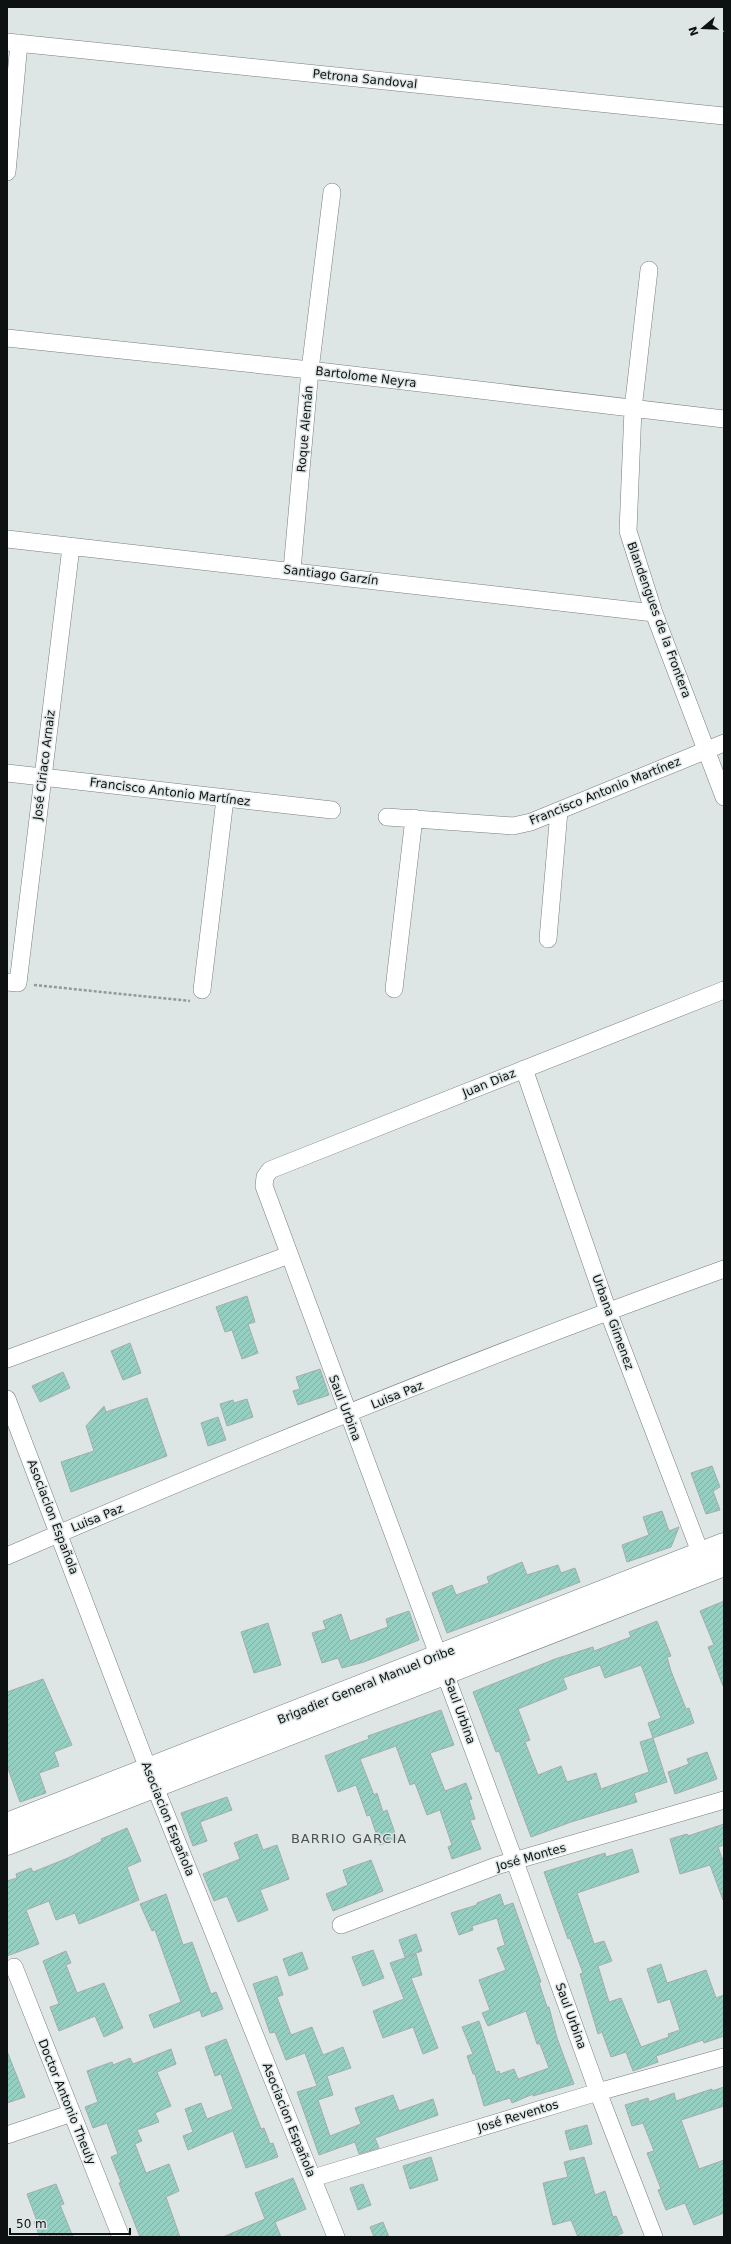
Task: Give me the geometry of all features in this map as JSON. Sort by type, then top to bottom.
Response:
[{"type":"main road","name":"Brigadier General Manuel Oribe","points":[[7,1824],[151,1778],[710,1563],[724,1544]]},
{"type":"main road","name":"Brigadier General Manuel Oribe","points":[[7,1844],[151,1778]]},
{"type":"street","name":"Petrona Sandoval","points":[[13,42],[724,116]]},
{"type":"street","points":[[7,172],[13,42]]},
{"type":"street","name":"Roque Alemán","points":[[292,570],[310,370],[332,192]]},
{"type":"street","name":"Blandengues de la Frontera","points":[[649,270],[632,409],[628,531],[654,612],[724,797]]},
{"type":"street","name":"Bartolome Neyra","points":[[7,338],[310,370],[724,419]]},
{"type":"street","name":"Santiago Garzín","points":[[7,539],[654,612]]},
{"type":"street","name":"José Ciriaco Arnaiz","points":[[12,982],[42,776],[71,547]]},
{"type":"street","name":"Francisco Antonio Martínez","points":[[387,817],[513,826],[531,822],[559,811],[724,743]]},
{"type":"street","name":"Francisco Antonio Martínez","points":[[7,773],[332,810]]},
{"type":"street","points":[[202,990],[225,799]]},
{"type":"street","points":[[548,939],[559,811]]},
{"type":"street","points":[[394,989],[414,818]]},
{"type":"street","name":"Juan Diaz","points":[[264,1186],[265,1177],[270,1170],[724,990]]},
{"type":"street","name":"Urbana Gimenez","points":[[524,1069],[608,1311],[710,1563]]},
{"type":"street","name":"Saul Urbina","points":[[264,1186],[516,1862],[598,2092],[654,2237]]},
{"type":"street","points":[[7,1359],[289,1255]]},
{"type":"street","name":"Luisa Paz","points":[[7,1556],[348,1414],[608,1311],[724,1270]]},
{"type":"street","name":"Asociacion Española","points":[[7,1399],[60,1533],[151,1778],[336,2237]]},
{"type":"street","name":"José Montes","points":[[341,1925],[496,1866],[516,1862],[724,1800]]},
{"type":"street","name":"Doctor Antonio Theuly","points":[[14,1967],[121,2237]]},
{"type":"street","name":"José Reventos","points":[[313,2178],[598,2092],[724,2057]]},
{"type":"street","points":[[7,2135],[72,2113]]},
{"type":"path","points":[[12,982],[185,1002],[195,1001],[202,990]]},
{"type":"building","points":[[247,1296],[255,1322],[248,1324],[258,1353],[242,1359],[232,1330],[225,1332],[216,1307]]},
{"type":"building","points":[[130,1343],[141,1373],[123,1380],[111,1351]]},
{"type":"building","points":[[320,1369],[329,1395],[298,1405],[293,1391],[300,1389],[296,1377]]},
{"type":"building","points":[[63,1372],[70,1388],[40,1402],[32,1386]]},
{"type":"building","points":[[147,1398],[167,1456],[71,1492],[61,1462],[94,1451],[86,1426],[104,1406],[106,1412]]},
{"type":"building","points":[[247,1399],[253,1417],[227,1426],[220,1404],[233,1400],[234,1403]]},
{"type":"building","points":[[218,1417],[226,1440],[208,1446],[201,1423]]},
{"type":"building","points":[[712,1466],[720,1487],[713,1491],[720,1510],[706,1514],[691,1473]]},
{"type":"building","points":[[662,1511],[669,1531],[679,1527],[671,1547],[627,1562],[622,1545],[649,1535],[643,1517]]},
{"type":"building","points":[[522,1562],[527,1575],[558,1565],[561,1573],[575,1568],[580,1582],[447,1633],[432,1593],[452,1585],[456,1595],[489,1583],[487,1577]]},
{"type":"building","points":[[724,1601],[723,1686],[708,1647],[714,1645],[700,1611]]},
{"type":"building","points":[[409,1611],[419,1640],[364,1662],[342,1668],[338,1658],[322,1663],[312,1633],[326,1629],[323,1621],[341,1614],[350,1641],[388,1627],[386,1619]]},
{"type":"building","points":[[657,1621],[671,1656],[667,1657],[671,1671],[686,1709],[689,1708],[694,1723],[653,1738],[667,1782],[634,1793],[637,1802],[571,1822],[531,1837],[499,1751],[496,1752],[473,1692],[555,1659],[593,1647],[594,1651],[631,1637],[629,1632]],"holes":[[[600,1665],[605,1678],[641,1665],[661,1718],[648,1723],[653,1738],[640,1742],[649,1772],[601,1789],[596,1773],[567,1782],[561,1766],[538,1775],[525,1742],[530,1740],[518,1709],[567,1689],[563,1678]]]},
{"type":"building","points":[[268,1623],[281,1665],[254,1673],[241,1632]]},
{"type":"building","points":[[43,1679],[72,1745],[54,1752],[59,1766],[39,1773],[46,1793],[20,1802],[7,1766],[7,1692]]},
{"type":"building","points":[[441,1710],[454,1745],[430,1753],[445,1791],[466,1783],[472,1799],[469,1800],[475,1819],[470,1820],[481,1849],[452,1859],[448,1847],[452,1845],[440,1810],[427,1815],[415,1783],[410,1785],[396,1746],[360,1759],[374,1795],[377,1793],[383,1812],[387,1810],[397,1839],[380,1845],[370,1815],[367,1816],[356,1785],[338,1792],[325,1756],[369,1739],[368,1736]]},
{"type":"building","points":[[707,1752],[717,1779],[675,1794],[668,1772],[689,1764],[687,1759]]},
{"type":"building","points":[[227,1797],[232,1810],[200,1822],[207,1841],[193,1846],[181,1813]]},
{"type":"building","points":[[724,1824],[724,1845],[718,1847],[724,1863],[723,1900],[710,1865],[680,1874],[670,1839],[687,1834],[688,1836]]},
{"type":"building","points":[[127,1828],[141,1861],[127,1867],[139,1900],[79,1924],[75,1913],[56,1920],[49,1901],[26,1910],[39,1944],[7,1956],[7,1881],[17,1878],[16,1874],[31,1868],[33,1872],[68,1858],[102,1841],[101,1839]]},
{"type":"building","points":[[257,1834],[263,1850],[277,1845],[289,1879],[260,1890],[268,1910],[238,1922],[227,1896],[214,1901],[203,1874],[240,1859],[234,1843]]},
{"type":"building","points":[[632,1849],[639,1872],[577,1893],[594,1944],[604,1941],[612,1961],[598,1966],[609,2002],[621,1998],[641,2047],[669,2037],[668,2034],[680,2030],[670,1999],[658,2003],[647,1969],[661,1964],[667,1983],[706,1970],[716,1998],[724,1995],[724,2036],[704,2043],[703,2040],[656,2056],[658,2062],[633,2071],[626,2052],[611,2057],[602,2032],[598,2034],[580,1974],[583,1973],[570,1938],[568,1939],[544,1872],[605,1853],[606,1857]]},
{"type":"building","points":[[371,1860],[383,1891],[333,1911],[326,1894],[348,1885],[343,1870]]},
{"type":"building","points":[[166,1894],[183,1945],[192,1942],[211,1994],[216,1992],[223,2009],[202,2017],[200,2010],[154,2028],[149,2015],[181,2002],[155,1930],[152,1931],[140,1904]]},
{"type":"building","points":[[500,1894],[504,1906],[513,1903],[541,1982],[539,1983],[547,2007],[549,2007],[557,2038],[574,2084],[533,2096],[533,2094],[512,2103],[510,2098],[484,2106],[475,2074],[473,2074],[467,2056],[473,2054],[462,2027],[479,2021],[496,2072],[499,2071],[500,2074],[514,2069],[518,2079],[549,2068],[540,2044],[537,2044],[526,2011],[488,2026],[482,2013],[490,2010],[479,1980],[506,1970],[497,1948],[505,1945],[497,1918],[472,1926],[473,1930],[459,1935],[451,1913],[477,1905],[477,1903]]},
{"type":"building","points":[[416,1934],[422,1951],[405,1957],[399,1940]]},
{"type":"building","points":[[373,1950],[384,1978],[363,1986],[352,1957]]},
{"type":"building","points":[[66,1951],[71,1963],[66,1965],[77,1993],[104,1983],[123,2028],[104,2037],[95,2016],[59,2031],[50,2007],[59,2004],[43,1961]]},
{"type":"building","points":[[302,1952],[308,1969],[289,1976],[283,1959]]},
{"type":"building","points":[[416,1954],[422,1975],[411,1978],[438,2048],[423,2054],[413,2027],[383,2038],[373,2011],[404,1999],[390,1963]]},
{"type":"building","points":[[277,1976],[283,1995],[277,1997],[291,2035],[312,2027],[323,2055],[343,2047],[351,2068],[327,2076],[333,2095],[318,2100],[330,2136],[361,2124],[355,2108],[393,2095],[399,2111],[433,2099],[438,2115],[375,2138],[379,2148],[359,2154],[355,2142],[319,2155],[297,2092],[317,2086],[305,2053],[286,2060],[275,2032],[270,2033],[253,1984]]},
{"type":"building","points":[[226,2039],[261,2129],[264,2128],[270,2144],[273,2143],[278,2157],[246,2168],[233,2131],[188,2150],[183,2136],[193,2132],[185,2109],[201,2103],[207,2119],[233,2109],[221,2074],[215,2076],[205,2047]]},
{"type":"building","points":[[171,2049],[176,2064],[157,2072],[171,2106],[155,2113],[159,2122],[137,2130],[142,2141],[135,2144],[146,2173],[169,2164],[179,2191],[166,2197],[180,2237],[140,2237],[119,2183],[121,2182],[111,2157],[118,2154],[107,2123],[93,2128],[85,2107],[98,2102],[87,2071],[112,2062],[113,2065],[130,2058],[133,2064]]},
{"type":"building","points":[[7,2051],[25,2097],[7,2103]]},
{"type":"building","points":[[724,2087],[724,2106],[681,2120],[699,2169],[724,2160],[724,2213],[694,2225],[685,2203],[666,2210],[658,2190],[661,2189],[647,2153],[654,2151],[643,2123],[632,2126],[625,2105],[648,2098],[649,2102],[674,2093],[676,2101],[712,2089],[712,2091]]},
{"type":"building","points":[[587,2125],[592,2144],[570,2150],[565,2131]]},
{"type":"building","points":[[431,2157],[438,2180],[410,2189],[403,2166]]},
{"type":"building","points":[[584,2157],[595,2195],[605,2191],[613,2217],[616,2216],[623,2233],[614,2237],[578,2237],[571,2220],[553,2225],[543,2183],[568,2177],[564,2162]]},
{"type":"building","points":[[293,2178],[306,2209],[275,2222],[281,2237],[223,2237],[265,2219],[255,2193]]},
{"type":"building","points":[[56,2184],[64,2204],[60,2205],[73,2237],[40,2237],[34,2222],[37,2221],[27,2194]]},
{"type":"building","points":[[363,2184],[371,2205],[358,2210],[350,2188]]},
{"type":"building","points":[[383,2222],[389,2237],[374,2237],[370,2227]]},
{"type":"district","name":"BARRIO GARCIA","points":[[349,1838]]}]
